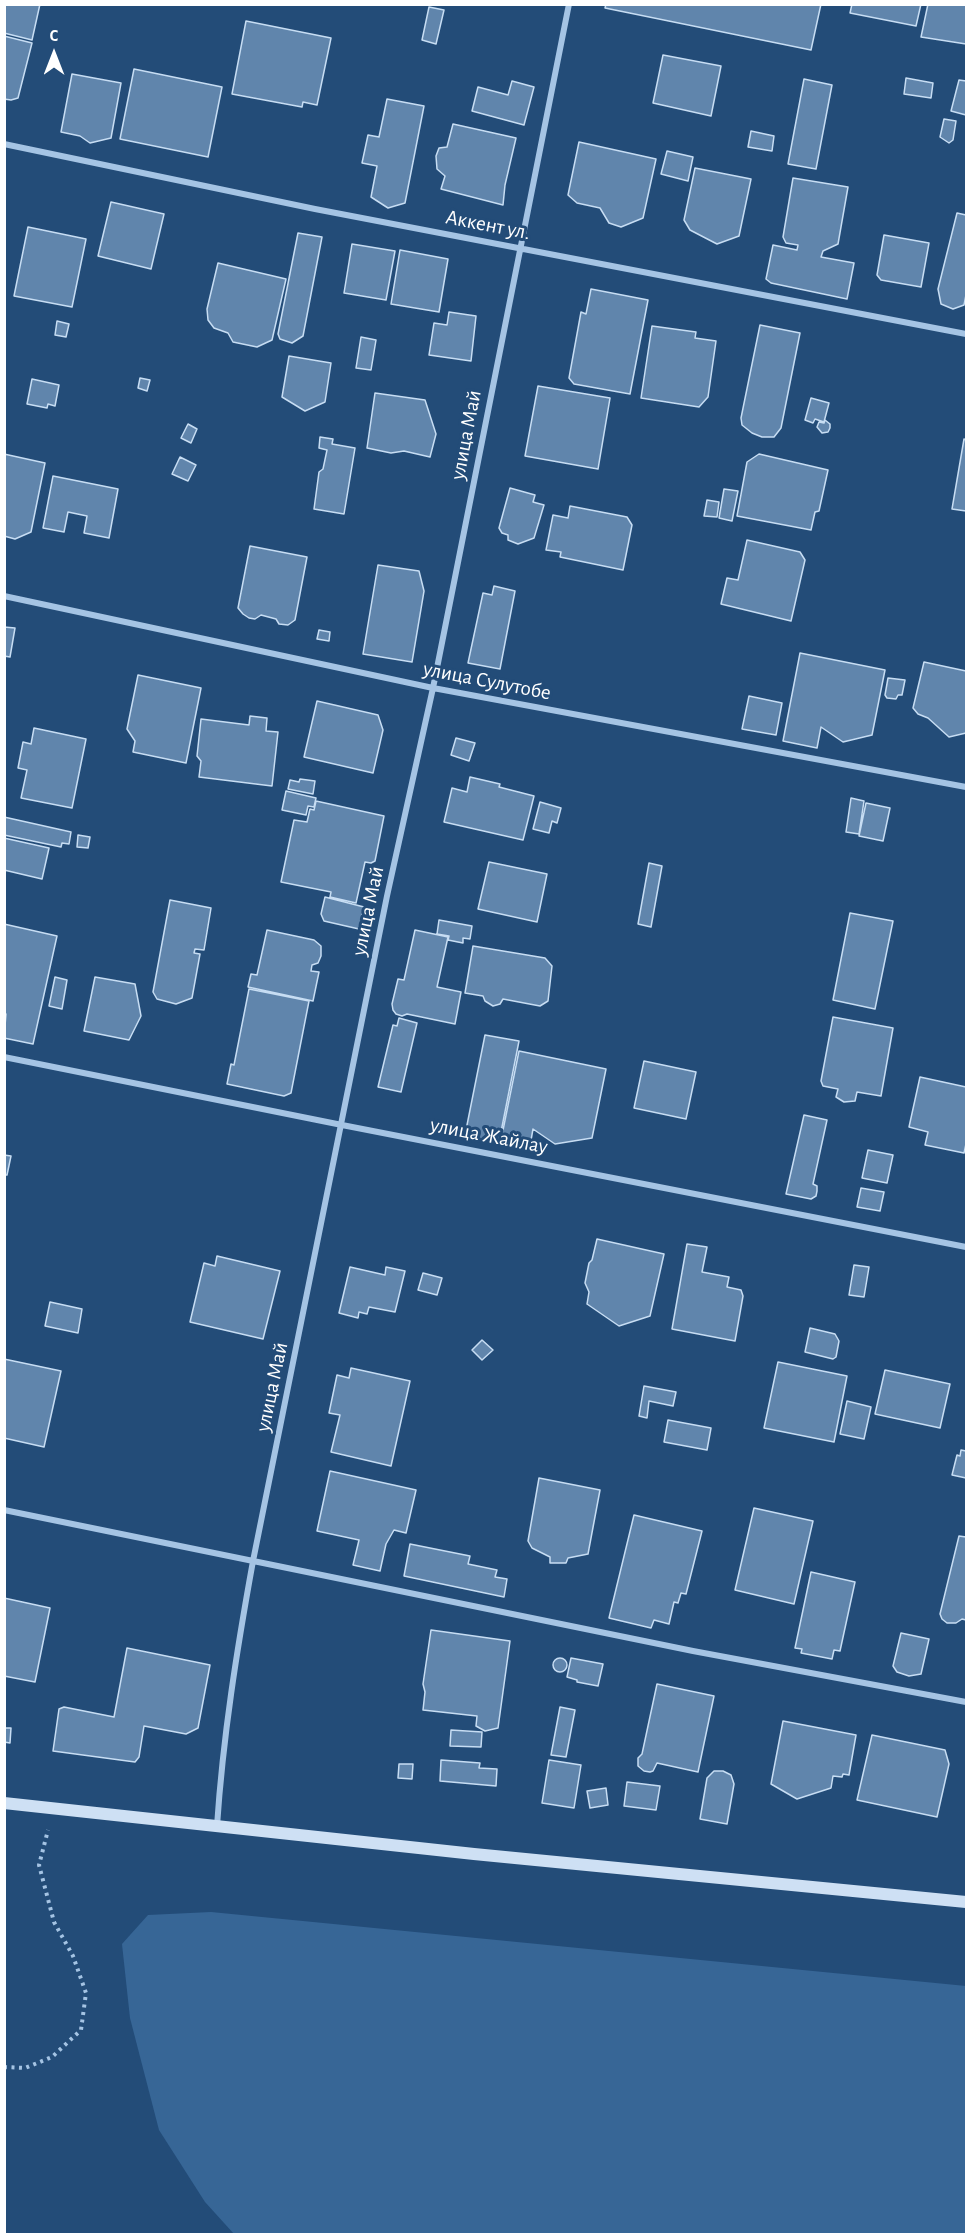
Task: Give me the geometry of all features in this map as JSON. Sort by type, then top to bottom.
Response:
[{"type":"street","name":"улица Май","points":[[217,1826],[223,1751],[236,1656],[253,1560],[387,896],[433,688],[569,4]]},
{"type":"street","name":"Аккент ул.","points":[[4,144],[293,204],[966,334]]},
{"type":"street","name":"улица Сулутобе","points":[[4,596],[433,688],[966,787]]},
{"type":"street","name":"улица Жайлау","points":[[4,1057],[966,1247]]},
{"type":"street","points":[[4,1510],[693,1651],[966,1702]]},
{"type":"street","points":[[4,1803],[474,1854],[966,1902]]},
{"type":"path","points":[[4,2067],[25,2068],[52,2057],[81,2030],[87,1993],[73,1956],[54,1922],[39,1865],[54,1809]]},
{"type":"shaded area","points":[[211,1912],[966,1986],[966,2234],[234,2234],[205,2202],[159,2130],[130,2018],[122,1944],[148,1915]]},
{"type":"building","points":[[4,4],[40,4],[32,40],[4,33]]},
{"type":"building","points":[[606,4],[821,4],[811,50],[605,8]]},
{"type":"building","points":[[852,4],[921,4],[916,26],[850,13]]},
{"type":"building","points":[[928,4],[966,4],[966,44],[921,37]]},
{"type":"building","points":[[429,7],[444,10],[436,44],[422,40]]},
{"type":"building","points":[[246,21],[331,38],[317,105],[303,102],[302,107],[232,94]]},
{"type":"building","points":[[4,36],[32,43],[18,98],[11,100],[4,99]]},
{"type":"building","points":[[663,55],[721,66],[711,116],[653,103]]},
{"type":"building","points":[[134,69],[222,87],[208,157],[120,139]]},
{"type":"building","points":[[72,74],[121,83],[111,138],[90,143],[80,136],[61,132]]},
{"type":"building","points":[[906,78],[933,83],[931,98],[904,94]]},
{"type":"building","points":[[804,79],[832,85],[816,169],[788,164]]},
{"type":"building","points":[[959,80],[966,81],[966,115],[951,111]]},
{"type":"building","points":[[512,81],[534,87],[524,125],[472,111],[478,87],[508,95]]},
{"type":"building","points":[[387,99],[424,106],[405,203],[388,208],[371,197],[377,166],[362,163],[368,135],[379,137]]},
{"type":"building","points":[[944,119],[956,121],[953,140],[949,143],[940,137]]},
{"type":"building","points":[[453,124],[516,138],[505,185],[503,205],[441,189],[445,176],[437,169],[436,156],[439,148],[447,147]]},
{"type":"building","points":[[751,131],[774,136],[772,151],[748,147]]},
{"type":"building","points":[[579,142],[656,159],[643,218],[621,227],[609,223],[600,208],[577,203],[568,195]]},
{"type":"building","points":[[667,151],[693,157],[688,181],[661,174]]},
{"type":"building","points":[[695,168],[751,179],[739,236],[717,244],[690,230],[684,220]]},
{"type":"building","points":[[793,178],[848,187],[838,244],[823,251],[821,257],[854,263],[847,299],[771,283],[766,279],[773,245],[797,250],[798,245],[786,243],[783,237]]},
{"type":"building","points":[[111,202],[164,214],[151,269],[98,256]]},
{"type":"building","points":[[957,213],[966,215],[966,295],[964,305],[953,309],[941,304],[938,289]]},
{"type":"building","points":[[28,227],[86,239],[72,307],[14,296]]},
{"type":"building","points":[[298,233],[322,237],[303,336],[292,343],[280,339],[278,334]]},
{"type":"building","points":[[884,235],[929,243],[921,287],[881,280],[877,275]]},
{"type":"building","points":[[352,244],[395,251],[386,300],[344,293]]},
{"type":"building","points":[[400,250],[448,259],[439,312],[391,304]]},
{"type":"building","points":[[218,263],[286,279],[272,340],[257,347],[233,342],[228,333],[214,328],[208,320],[207,309]]},
{"type":"building","points":[[591,289],[648,300],[630,394],[574,384],[569,378],[581,312],[586,314]]},
{"type":"building","points":[[449,312],[476,316],[471,361],[429,355],[434,323],[447,325]]},
{"type":"building","points":[[57,321],[69,324],[66,337],[55,335]]},
{"type":"building","points":[[760,325],[800,333],[781,428],[774,437],[762,437],[752,433],[742,425],[741,418]]},
{"type":"building","points":[[652,326],[696,332],[695,338],[716,341],[708,397],[699,407],[641,398]]},
{"type":"building","points":[[361,337],[376,340],[371,370],[356,368]]},
{"type":"building","points":[[289,356],[331,363],[325,402],[305,411],[282,397]]},
{"type":"building","points":[[140,378],[150,380],[147,391],[138,388]]},
{"type":"building","points":[[32,379],[59,385],[55,406],[48,404],[47,408],[27,404]]},
{"type":"building","points":[[538,386],[610,398],[598,469],[525,456]]},
{"type":"building","points":[[375,393],[425,400],[436,434],[430,457],[404,451],[391,453],[367,448]]},
{"type":"building","points":[[811,398],[829,403],[824,422],[815,419],[813,423],[805,420]]},
{"type":"building","points":[[825,420],[830,424],[830,428],[828,432],[822,433],[817,427],[819,422],[824,423]]},
{"type":"building","points":[[188,424],[197,429],[191,443],[181,438]]},
{"type":"building","points":[[320,437],[333,439],[332,444],[355,448],[344,514],[314,509],[319,472],[323,469],[327,450],[319,448]]},
{"type":"building","points":[[964,439],[966,440],[966,511],[952,509]]},
{"type":"building","points":[[4,454],[45,463],[31,532],[15,539],[4,536]]},
{"type":"building","points":[[759,454],[828,470],[819,511],[815,512],[811,530],[737,516],[747,462]]},
{"type":"building","points":[[180,457],[196,465],[188,481],[172,474]]},
{"type":"building","points":[[53,476],[118,489],[109,538],[84,533],[87,516],[68,512],[64,532],[43,528]]},
{"type":"building","points":[[510,488],[535,495],[533,502],[544,505],[534,538],[518,544],[508,540],[508,535],[502,533],[499,528]]},
{"type":"building","points":[[724,489],[738,491],[732,521],[719,518]]},
{"type":"building","points":[[707,500],[719,502],[717,517],[704,516]]},
{"type":"building","points":[[570,506],[627,517],[632,525],[623,570],[560,557],[561,552],[546,550],[553,515],[568,518]]},
{"type":"building","points":[[747,540],[800,552],[805,560],[791,621],[721,604],[727,578],[738,580]]},
{"type":"building","points":[[250,546],[307,557],[295,620],[288,625],[279,624],[276,619],[261,615],[255,619],[249,618],[238,608]]},
{"type":"building","points":[[378,565],[419,571],[424,591],[412,662],[363,654]]},
{"type":"building","points":[[494,586],[515,591],[500,669],[468,663],[483,593],[492,595]]},
{"type":"building","points":[[4,627],[15,628],[10,657],[4,656]]},
{"type":"building","points":[[319,630],[330,632],[329,641],[317,639]]},
{"type":"building","points":[[800,653],[885,670],[872,735],[843,742],[821,727],[817,748],[783,741]]},
{"type":"building","points":[[924,662],[966,671],[966,733],[949,737],[913,708]]},
{"type":"building","points":[[138,675],[201,688],[186,763],[133,752],[135,741],[127,729]]},
{"type":"building","points":[[888,678],[905,680],[902,695],[898,695],[896,699],[887,698],[885,695]]},
{"type":"building","points":[[749,696],[782,703],[776,735],[742,729]]},
{"type":"building","points":[[317,701],[378,715],[383,730],[373,773],[304,757]]},
{"type":"building","points":[[250,716],[267,718],[266,731],[278,732],[272,786],[199,777],[201,761],[197,756],[201,719],[249,725]]},
{"type":"building","points":[[34,728],[86,739],[72,808],[21,798],[27,770],[18,768],[23,742],[31,744]]},
{"type":"building","points":[[456,738],[475,743],[469,761],[451,755]]},
{"type":"building","points":[[470,777],[500,784],[499,787],[534,796],[523,840],[444,822],[452,788],[467,792]]},
{"type":"building","points":[[300,779],[315,781],[313,794],[288,789],[290,780],[299,782]]},
{"type":"building","points":[[286,791],[316,798],[314,807],[308,806],[306,815],[282,810]]},
{"type":"building","points":[[851,798],[864,801],[859,834],[846,832]]},
{"type":"building","points":[[316,801],[384,816],[375,861],[365,862],[356,903],[330,897],[331,892],[281,882],[294,820],[307,822],[310,809],[314,810]]},
{"type":"building","points":[[540,802],[561,808],[557,823],[552,821],[549,833],[533,829]]},
{"type":"building","points":[[866,803],[890,808],[883,841],[859,836]]},
{"type":"building","points":[[4,817],[71,832],[69,844],[62,843],[61,847],[4,835]]},
{"type":"building","points":[[78,835],[90,837],[88,848],[77,847]]},
{"type":"building","points":[[4,838],[49,848],[42,879],[4,870]]},
{"type":"building","points":[[489,862],[547,874],[537,922],[478,909]]},
{"type":"building","points":[[649,863],[662,866],[651,927],[638,924]]},
{"type":"building","points":[[325,897],[364,907],[359,929],[324,921],[321,914]]},
{"type":"building","points":[[170,900],[211,908],[204,950],[195,949],[194,953],[200,954],[192,998],[176,1004],[157,999],[153,992]]},
{"type":"building","points":[[850,913],[893,921],[875,1009],[833,1000]]},
{"type":"building","points":[[439,920],[472,926],[470,939],[463,938],[463,943],[448,940],[449,936],[437,934]]},
{"type":"building","points":[[4,924],[57,936],[33,1044],[4,1038],[6,1014],[4,1014]]},
{"type":"building","points":[[267,930],[314,940],[321,946],[321,956],[318,963],[312,965],[311,971],[319,972],[313,1001],[248,987],[251,974],[257,975]]},
{"type":"building","points":[[415,930],[448,937],[437,987],[461,992],[455,1024],[407,1014],[402,1016],[393,1010],[392,1004],[398,979],[404,980]]},
{"type":"building","points":[[473,946],[545,958],[552,966],[548,1001],[540,1006],[503,999],[500,1004],[493,1006],[485,1001],[483,996],[465,993]]},
{"type":"building","points":[[55,977],[67,980],[62,1009],[49,1006]]},
{"type":"building","points":[[95,977],[135,984],[141,1016],[129,1040],[84,1031]]},
{"type":"building","points":[[249,989],[309,1001],[291,1093],[284,1096],[227,1084],[231,1064],[234,1065]]},
{"type":"building","points":[[833,1017],[893,1028],[881,1096],[857,1092],[855,1101],[844,1102],[836,1097],[838,1089],[823,1086],[821,1081]]},
{"type":"building","points":[[399,1018],[417,1023],[401,1092],[378,1087],[393,1025],[397,1026]]},
{"type":"building","points":[[485,1035],[519,1041],[499,1142],[465,1135]]},
{"type":"building","points":[[519,1051],[606,1069],[592,1138],[555,1144],[533,1129],[530,1146],[501,1140]]},
{"type":"building","points":[[644,1061],[696,1072],[686,1119],[634,1108]]},
{"type":"building","points":[[920,1077],[966,1087],[964,1153],[925,1145],[928,1132],[909,1127]]},
{"type":"building","points":[[804,1115],[827,1120],[813,1184],[817,1186],[816,1196],[811,1199],[786,1194]]},
{"type":"building","points":[[868,1150],[893,1155],[887,1183],[862,1178]]},
{"type":"building","points":[[4,1155],[11,1156],[7,1175],[4,1175]]},
{"type":"building","points":[[861,1188],[884,1192],[880,1211],[857,1207]]},
{"type":"building","points":[[597,1239],[664,1254],[650,1316],[619,1326],[587,1304],[589,1292],[585,1283]]},
{"type":"building","points":[[687,1244],[707,1247],[702,1272],[729,1277],[727,1287],[741,1290],[743,1296],[735,1341],[672,1329]]},
{"type":"building","points":[[217,1256],[280,1271],[263,1339],[190,1322],[204,1263],[215,1266]]},
{"type":"building","points":[[854,1265],[869,1267],[864,1297],[849,1295]]},
{"type":"building","points":[[350,1267],[385,1275],[386,1267],[405,1271],[395,1312],[369,1307],[367,1314],[359,1312],[358,1318],[339,1313]]},
{"type":"building","points":[[423,1273],[442,1278],[437,1295],[418,1290]]},
{"type":"building","points":[[50,1302],[82,1309],[78,1333],[45,1326]]},
{"type":"building","points":[[810,1328],[835,1334],[839,1341],[836,1357],[833,1359],[805,1352]]},
{"type":"building","points":[[482,1340],[493,1350],[482,1360],[472,1350]]},
{"type":"building","points":[[4,1359],[61,1371],[44,1447],[4,1438]]},
{"type":"building","points":[[778,1362],[847,1376],[834,1442],[764,1428]]},
{"type":"building","points":[[351,1368],[410,1381],[391,1466],[331,1452],[340,1415],[329,1413],[337,1375],[349,1378]]},
{"type":"building","points":[[885,1370],[950,1384],[940,1428],[875,1414]]},
{"type":"building","points":[[644,1386],[676,1392],[673,1406],[649,1401],[647,1418],[639,1416]]},
{"type":"building","points":[[847,1401],[871,1407],[864,1439],[840,1434]]},
{"type":"building","points":[[668,1420],[711,1428],[707,1450],[664,1442]]},
{"type":"building","points":[[961,1450],[966,1451],[966,1478],[952,1475],[957,1455],[960,1456]]},
{"type":"building","points":[[330,1471],[416,1490],[406,1533],[394,1530],[386,1544],[380,1571],[353,1565],[359,1540],[317,1531]]},
{"type":"building","points":[[539,1478],[600,1490],[588,1554],[568,1558],[566,1563],[550,1563],[550,1557],[532,1548],[528,1541]]},
{"type":"building","points":[[754,1508],[813,1521],[794,1604],[735,1590]]},
{"type":"building","points":[[634,1515],[702,1531],[686,1594],[681,1593],[678,1603],[674,1602],[669,1624],[654,1620],[651,1628],[609,1618]]},
{"type":"building","points":[[959,1536],[966,1537],[966,1620],[947,1623],[940,1614]]},
{"type":"building","points":[[410,1544],[470,1556],[468,1564],[497,1570],[495,1577],[507,1579],[504,1597],[404,1576]]},
{"type":"building","points":[[811,1572],[855,1582],[840,1651],[834,1650],[832,1659],[801,1653],[802,1649],[795,1648]]},
{"type":"building","points":[[4,1598],[50,1608],[35,1682],[4,1676]]},
{"type":"building","points":[[431,1630],[510,1641],[498,1728],[485,1731],[476,1726],[477,1716],[423,1710],[425,1692],[423,1684]]},
{"type":"building","points":[[901,1633],[929,1639],[921,1674],[909,1676],[897,1672],[893,1666]]},
{"type":"building","points":[[127,1648],[210,1665],[198,1728],[186,1734],[144,1726],[139,1757],[135,1762],[53,1751],[59,1709],[64,1707],[114,1717]]},
{"type":"building","points":[[560,1658],[565,1660],[567,1665],[565,1670],[560,1672],[555,1670],[553,1665],[555,1660]]},
{"type":"building","points":[[571,1658],[603,1664],[598,1686],[577,1682],[567,1677]]},
{"type":"building","points":[[657,1684],[714,1696],[698,1772],[657,1763],[650,1772],[638,1766],[638,1758],[642,1754]]},
{"type":"building","points":[[560,1707],[575,1710],[566,1757],[551,1755]]},
{"type":"building","points":[[783,1721],[856,1735],[849,1775],[833,1776],[831,1788],[797,1799],[771,1784]]},
{"type":"building","points":[[4,1728],[11,1728],[10,1743],[4,1742]]},
{"type":"building","points":[[451,1730],[482,1732],[481,1747],[450,1746]]},
{"type":"building","points":[[872,1735],[945,1750],[949,1764],[937,1817],[857,1800]]},
{"type":"building","points":[[441,1760],[480,1763],[479,1768],[497,1769],[496,1786],[440,1781]]},
{"type":"building","points":[[549,1760],[581,1765],[574,1808],[542,1803]]},
{"type":"building","points":[[399,1764],[413,1764],[412,1779],[398,1778]]},
{"type":"building","points":[[714,1771],[723,1771],[731,1775],[734,1784],[727,1824],[700,1819],[707,1778]]},
{"type":"building","points":[[627,1782],[660,1786],[656,1810],[624,1806]]},
{"type":"building","points":[[606,1788],[608,1805],[590,1808],[587,1791]]}]
